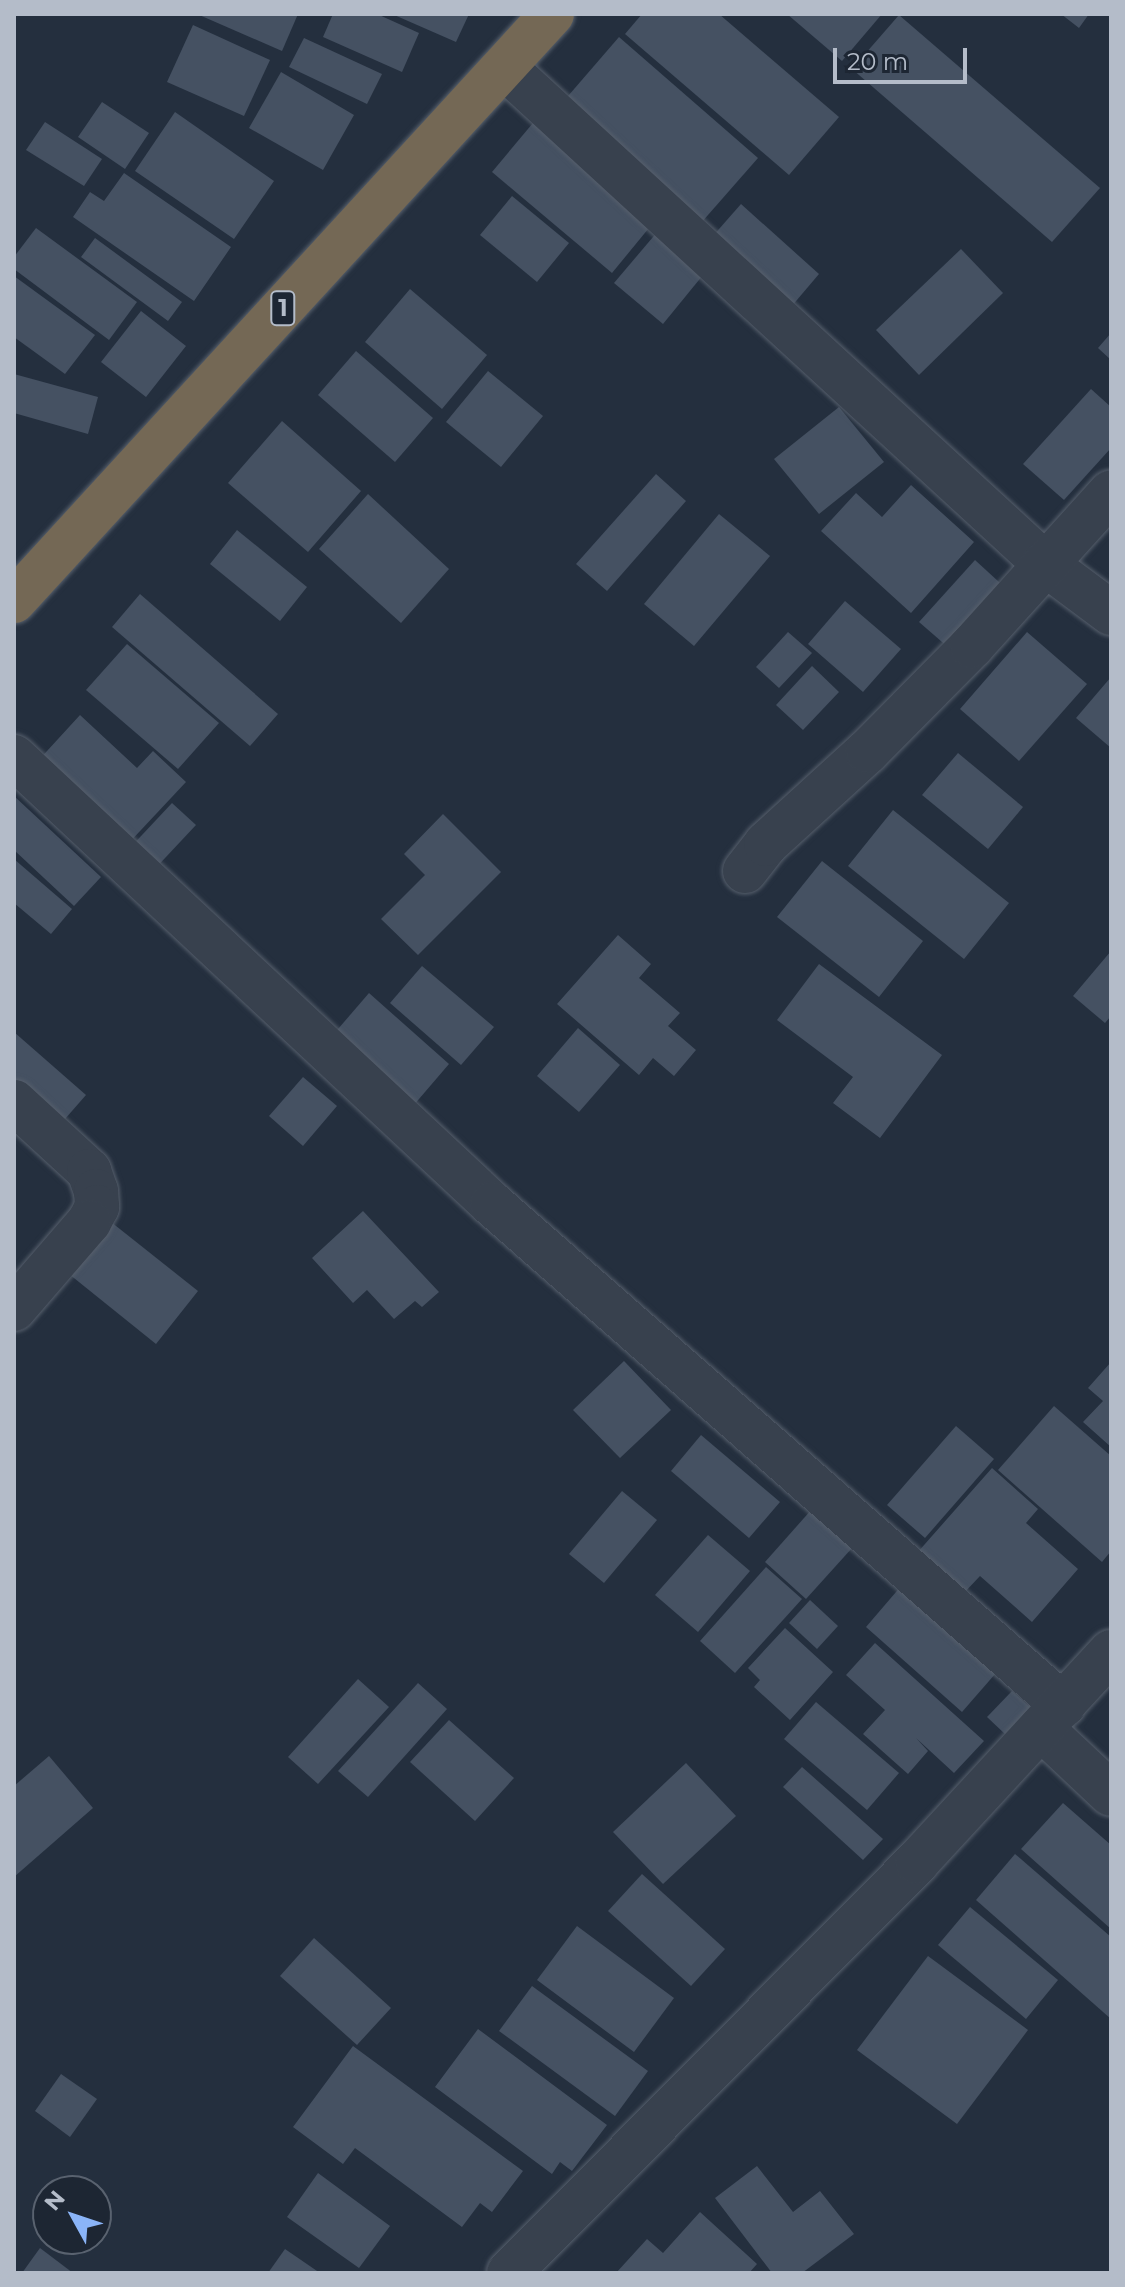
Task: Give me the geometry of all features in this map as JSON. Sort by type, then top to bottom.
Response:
[{"type":"highway","name":"1","points":[[14,601],[552,14]]},
{"type":"street","points":[[504,67],[1044,563],[1111,613]]},
{"type":"street","points":[[745,871],[766,844],[868,751],[972,646],[1111,492]]},
{"type":"street","points":[[14,757],[492,1204],[1052,1716],[1111,1794]]},
{"type":"street","points":[[14,1102],[89,1171],[96,1191],[97,1207],[89,1222],[14,1309]]},
{"type":"street","points":[[509,2273],[917,1862],[1111,1652]]},
{"type":"building","points":[[197,14],[298,14],[282,51]]},
{"type":"building","points":[[333,14],[377,14],[419,33],[402,72],[323,37]]},
{"type":"building","points":[[392,14],[469,14],[456,42]]},
{"type":"building","points":[[642,14],[719,14],[839,117],[789,175],[625,34]]},
{"type":"building","points":[[787,14],[882,14],[842,61]]},
{"type":"building","points":[[1061,14],[1089,14],[1079,28]]},
{"type":"building","points":[[899,15],[1100,188],[1052,242],[852,69]]},
{"type":"building","points":[[193,25],[270,60],[244,116],[167,82]]},
{"type":"building","points":[[619,37],[758,158],[701,223],[562,103]]},
{"type":"building","points":[[304,38],[382,74],[367,104],[289,67]]},
{"type":"building","points":[[281,72],[354,115],[323,170],[249,128]]},
{"type":"building","points":[[102,102],[149,133],[125,169],[78,137]]},
{"type":"building","points":[[175,112],[274,181],[234,239],[135,171]]},
{"type":"building","points":[[538,117],[658,217],[612,273],[492,172]]},
{"type":"building","points":[[45,122],[102,159],[84,186],[26,150]]},
{"type":"building","points":[[124,173],[231,247],[194,301],[73,217],[90,192],[104,201]]},
{"type":"building","points":[[512,196],[569,243],[537,282],[480,235]]},
{"type":"building","points":[[741,204],[819,274],[791,307],[712,237]]},
{"type":"building","points":[[664,224],[712,264],[663,324],[614,283]]},
{"type":"building","points":[[36,228],[137,302],[109,340],[14,269],[14,257]]},
{"type":"building","points":[[95,238],[182,302],[168,321],[81,257]]},
{"type":"building","points":[[961,249],[1003,293],[919,375],[876,330]]},
{"type":"building","points":[[14,276],[95,335],[65,374],[14,337]]},
{"type":"building","points":[[410,289],[487,355],[442,409],[365,342]]},
{"type":"building","points":[[141,311],[186,346],[146,397],[101,362]]},
{"type":"building","points":[[1111,333],[1111,360],[1098,348]]},
{"type":"building","points":[[356,351],[433,418],[395,462],[318,395]]},
{"type":"building","points":[[488,371],[543,416],[501,467],[446,422]]},
{"type":"building","points":[[14,374],[98,397],[88,434],[14,413]]},
{"type":"building","points":[[1091,389],[1111,407],[1111,448],[1064,500],[1023,464]]},
{"type":"building","points":[[839,407],[884,462],[819,514],[774,459]]},
{"type":"building","points":[[282,421],[361,491],[308,552],[228,483]]},
{"type":"building","points":[[656,474],[686,501],[607,591],[576,564]]},
{"type":"building","points":[[911,485],[974,542],[911,613],[821,531],[856,493],[882,517]]},
{"type":"building","points":[[368,494],[449,569],[401,623],[319,549]]},
{"type":"building","points":[[719,514],[770,556],[694,646],[644,604]]},
{"type":"building","points":[[237,530],[307,587],[280,621],[210,564]]},
{"type":"building","points":[[975,560],[1011,593],[957,655],[919,622]]},
{"type":"building","points":[[140,594],[278,714],[250,746],[112,627]]},
{"type":"building","points":[[845,601],[901,649],[863,692],[808,644]]},
{"type":"building","points":[[788,632],[812,653],[779,688],[756,667]]},
{"type":"building","points":[[1027,632],[1087,684],[1019,761],[960,709]]},
{"type":"building","points":[[127,644],[219,723],[178,769],[86,690]]},
{"type":"building","points":[[812,666],[839,692],[803,730],[776,705]]},
{"type":"building","points":[[1111,677],[1111,748],[1076,718]]},
{"type":"building","points":[[80,715],[137,768],[153,751],[186,782],[126,846],[36,763]]},
{"type":"building","points":[[958,753],[1023,807],[988,849],[922,795]]},
{"type":"building","points":[[14,796],[101,877],[74,906],[14,850]]},
{"type":"building","points":[[172,803],[196,825],[151,873],[127,851]]},
{"type":"building","points":[[893,810],[1009,903],[964,959],[848,866]]},
{"type":"building","points":[[443,814],[501,872],[418,955],[381,919],[425,875],[404,854]]},
{"type":"building","points":[[14,859],[72,909],[51,934],[14,903]]},
{"type":"building","points":[[822,861],[923,941],[879,997],[777,917]]},
{"type":"building","points":[[618,935],[651,964],[639,978],[680,1013],[668,1026],[696,1050],[674,1076],[653,1058],[639,1075],[557,1004]]},
{"type":"building","points":[[1111,951],[1111,1016],[1105,1023],[1073,996]]},
{"type":"building","points":[[819,964],[942,1055],[880,1138],[833,1103],[853,1077],[777,1020]]},
{"type":"building","points":[[422,966],[494,1027],[461,1065],[390,1003]]},
{"type":"building","points":[[369,993],[449,1064],[413,1106],[332,1036]]},
{"type":"building","points":[[578,1028],[620,1065],[579,1112],[537,1076]]},
{"type":"building","points":[[14,1032],[86,1095],[58,1127],[14,1089]]},
{"type":"building","points":[[303,1077],[337,1106],[303,1146],[269,1116]]},
{"type":"building","points":[[363,1211],[439,1292],[422,1307],[415,1301],[394,1319],[367,1290],[353,1303],[312,1258]]},
{"type":"building","points":[[106,1218],[198,1291],[156,1344],[64,1270]]},
{"type":"building","points":[[624,1361],[671,1410],[620,1458],[573,1410]]},
{"type":"building","points":[[1111,1362],[1111,1447],[1083,1422],[1103,1401],[1088,1388]]},
{"type":"building","points":[[1054,1406],[1111,1456],[1111,1551],[1102,1562],[998,1470]]},
{"type":"building","points":[[956,1426],[994,1459],[925,1538],[887,1505]]},
{"type":"building","points":[[701,1435],[780,1502],[749,1538],[671,1471]]},
{"type":"building","points":[[992,1468],[1038,1509],[1026,1523],[1078,1569],[1032,1622],[980,1576],[964,1593],[917,1553]]},
{"type":"building","points":[[622,1491],[657,1520],[604,1583],[569,1554]]},
{"type":"building","points":[[820,1500],[862,1537],[806,1599],[765,1562]]},
{"type":"building","points":[[708,1535],[750,1571],[698,1632],[655,1595]]},
{"type":"building","points":[[766,1567],[802,1599],[735,1673],[700,1641]]},
{"type":"building","points":[[908,1578],[996,1673],[962,1712],[866,1627]]},
{"type":"building","points":[[810,1600],[838,1626],[817,1649],[789,1623]]},
{"type":"building","points":[[785,1628],[833,1672],[790,1720],[754,1687],[760,1680],[748,1668]]},
{"type":"building","points":[[875,1643],[984,1741],[954,1773],[916,1738],[928,1751],[908,1774],[863,1734],[885,1710],[846,1675]]},
{"type":"building","points":[[358,1679],[389,1707],[318,1784],[288,1757]]},
{"type":"building","points":[[418,1683],[447,1709],[368,1797],[338,1771]]},
{"type":"building","points":[[1012,1691],[1031,1708],[1006,1735],[987,1717]]},
{"type":"building","points":[[816,1702],[899,1773],[867,1810],[784,1739]]},
{"type":"building","points":[[449,1720],[514,1778],[475,1821],[410,1762]]},
{"type":"building","points":[[49,1756],[93,1808],[14,1877],[14,1786]]},
{"type":"building","points":[[686,1763],[736,1816],[663,1884],[613,1832]]},
{"type":"building","points":[[802,1767],[883,1839],[863,1860],[783,1787]]},
{"type":"building","points":[[1063,1803],[1111,1845],[1111,1929],[1021,1849]]},
{"type":"building","points":[[1015,1854],[1111,1937],[1111,2019],[976,1900]]},
{"type":"building","points":[[642,1874],[725,1949],[691,1986],[608,1911]]},
{"type":"building","points":[[970,1907],[1058,1980],[1026,2019],[938,1945]]},
{"type":"building","points":[[577,1926],[674,1998],[634,2052],[537,1980]]},
{"type":"building","points":[[314,1938],[391,2008],[357,2045],[280,1976]]},
{"type":"building","points":[[928,1956],[1028,2030],[957,2124],[857,2050]]},
{"type":"building","points":[[532,1986],[648,2071],[615,2116],[499,2031]]},
{"type":"building","points":[[478,2029],[607,2125],[572,2171],[560,2162],[552,2174],[435,2087]]},
{"type":"building","points":[[353,2046],[523,2171],[492,2212],[480,2203],[462,2227],[355,2148],[343,2164],[293,2127]]},
{"type":"building","points":[[61,2074],[97,2099],[70,2137],[35,2111]]},
{"type":"building","points":[[757,2166],[793,2212],[820,2191],[854,2234],[802,2273],[772,2273],[715,2198]]},
{"type":"building","points":[[318,2173],[390,2226],[359,2268],[287,2217]]},
{"type":"building","points":[[700,2212],[757,2264],[749,2273],[616,2273],[647,2239],[663,2253]]},
{"type":"building","points":[[285,2249],[320,2273],[268,2273]]},
{"type":"building","points":[[35,2255],[49,2255],[73,2273],[22,2273]]}]
